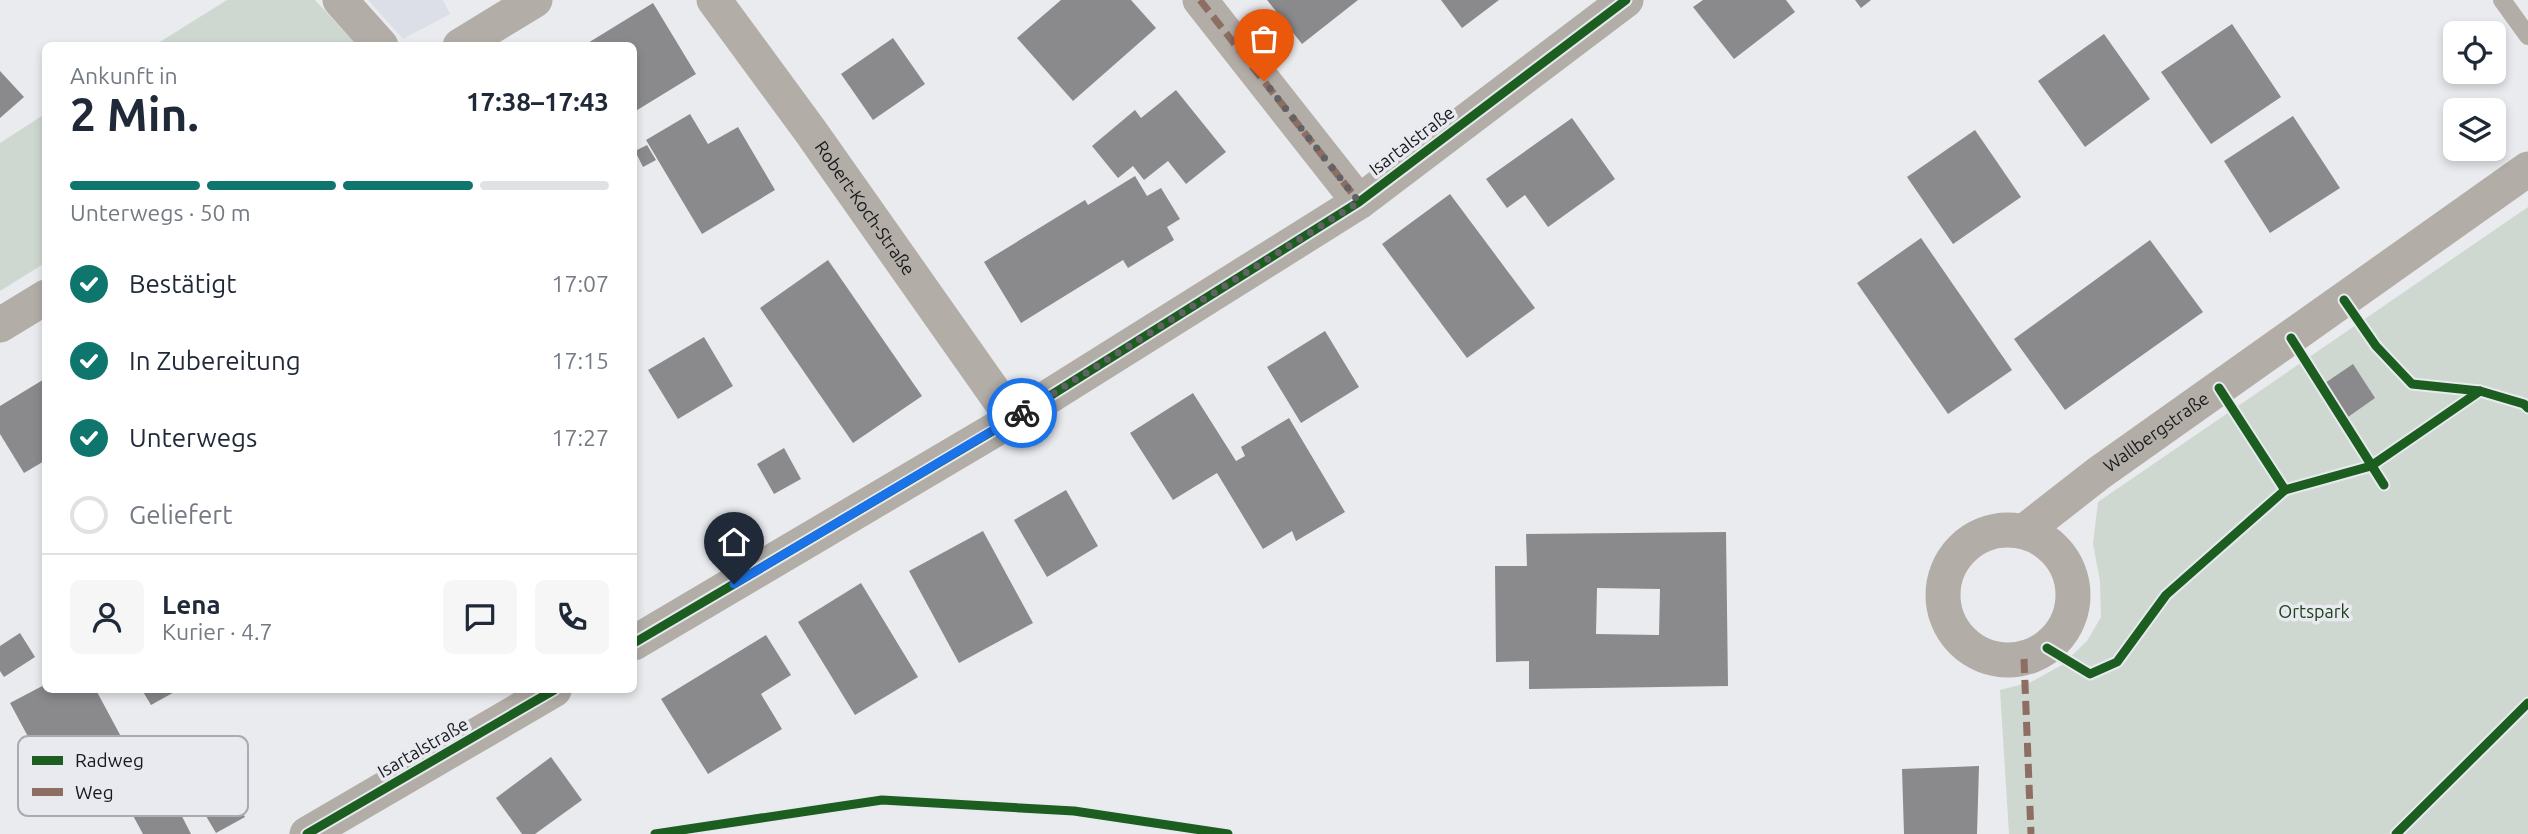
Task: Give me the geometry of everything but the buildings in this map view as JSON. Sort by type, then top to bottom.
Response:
[{"type":"street","points":[[340,0],[377,42]]},
{"type":"street","points":[[467,42],[535,0]]},
{"type":"street","name":"Robert-Koch-Straße","points":[[714,0],[1013,419]]},
{"type":"street","points":[[1200,0],[1359,202]]},
{"type":"street","name":"Isartalstraße","points":[[637,641],[1013,419],[1359,202],[1626,0]]},
{"type":"street","name":"Wallbergstraße","points":[[2026,530],[2099,473],[2528,169]]},
{"type":"street","points":[[0,325],[42,299]]},
{"type":"street","name":"Isartalstraße","points":[[307,834],[549,693]]},
{"type":"lane","points":[[2502,0],[2528,36]]},
{"type":"shaded area","points":[[368,0],[443,0],[450,14],[403,39]]},
{"type":"green space","points":[[227,0],[315,0],[354,42],[160,42]]},
{"type":"green space","points":[[42,116],[42,265],[0,291],[0,143]]},
{"type":"green space","name":"Ortspark","points":[[2528,207],[2528,834],[2009,834],[2000,690],[2031,682],[2062,665],[2087,641],[2101,617],[2100,581],[2093,544],[2098,502]]},
{"type":"marked path","points":[[1200,0],[1359,202]]},
{"type":"marked path","points":[[2024,659],[2031,834]]},
{"type":"cycle path","points":[[637,641],[1013,419],[1359,202],[1626,0]]},
{"type":"cycle path","points":[[2344,300],[2376,346],[2412,384],[2480,391],[2524,404],[2528,408]]},
{"type":"cycle path","points":[[2291,338],[2384,485]]},
{"type":"cycle path","points":[[2219,388],[2285,490]]},
{"type":"cycle path","points":[[2047,648],[2090,674],[2117,662],[2166,595],[2285,490],[2371,466],[2480,391]]},
{"type":"cycle path","points":[[307,834],[549,693]]},
{"type":"cycle path","points":[[2396,834],[2528,703]]},
{"type":"cycle path","points":[[655,834],[882,800],[1074,811],[1228,834]]},
{"type":"way so far","points":[[1022,413],[1359,202],[1264,81]]},
{"type":"route","points":[[734,584],[1022,413]]}]
